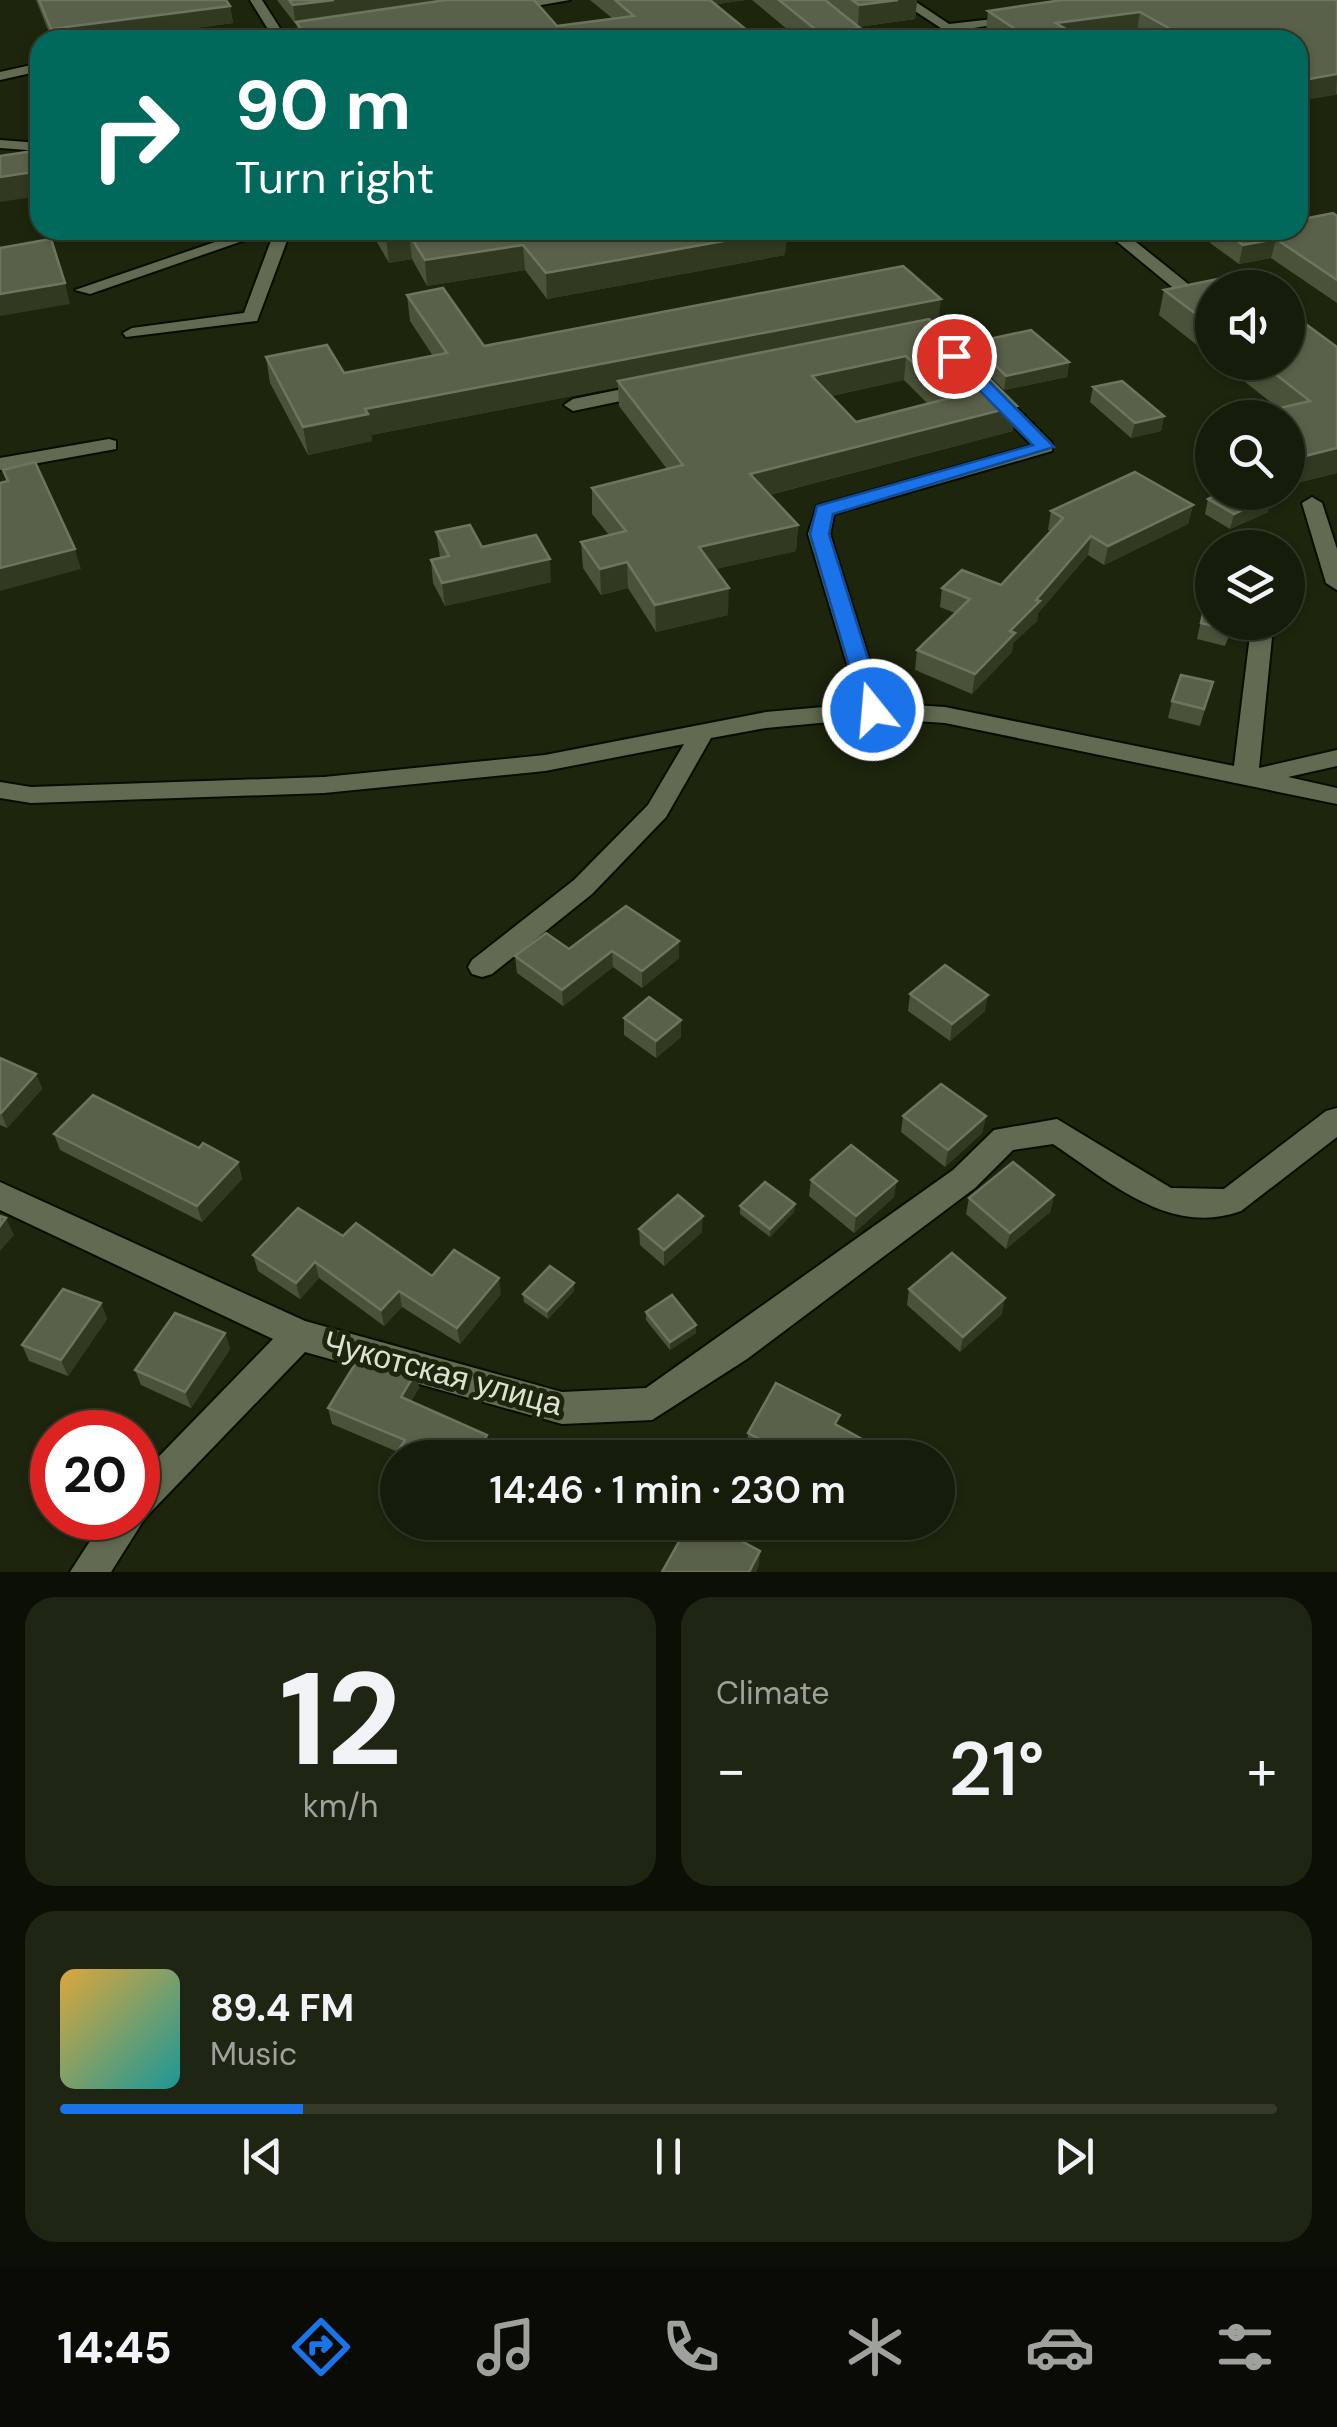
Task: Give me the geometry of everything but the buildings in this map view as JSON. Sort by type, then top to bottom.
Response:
[{"type":"street","points":[[256,0],[275,30]]},
{"type":"street","points":[[488,10],[564,0]]},
{"type":"street","points":[[810,0],[848,30]]},
{"type":"street","points":[[904,0],[947,28],[1042,17]]},
{"type":"street","points":[[0,76],[30,69]]},
{"type":"street","points":[[0,144],[30,146]]},
{"type":"street","points":[[84,290],[236,240]]},
{"type":"street","points":[[132,333],[251,317],[279,240]]},
{"type":"street","points":[[1125,240],[1184,287]]},
{"type":"street","points":[[873,710],[819,534],[824,510],[1045,447],[982,384]]},
{"type":"street","points":[[574,404],[668,386]]},
{"type":"street","points":[[0,464],[109,445]]},
{"type":"street","points":[[1312,503],[1337,583]]},
{"type":"street","points":[[1245,779],[1261,640]]},
{"type":"street","points":[[0,790],[31,795],[324,785],[545,762],[766,720],[873,710],[944,715],[1337,796]]},
{"type":"street","points":[[482,967],[583,888],[657,811],[703,732]]},
{"type":"street","points":[[1245,779],[1337,758]]},
{"type":"street","name":"Чукотская улица","points":[[0,1195],[299,1335],[562,1408],[652,1404],[735,1348],[964,1179],[1005,1138],[1058,1130],[1166,1201],[1230,1202],[1337,1120]]},
{"type":"street","points":[[160,1480],[299,1335]]},
{"type":"street","points":[[89,1572],[112,1540]]},
{"type":"route","points":[[873,710],[819,534],[824,510],[1045,447],[954,356]]}]
